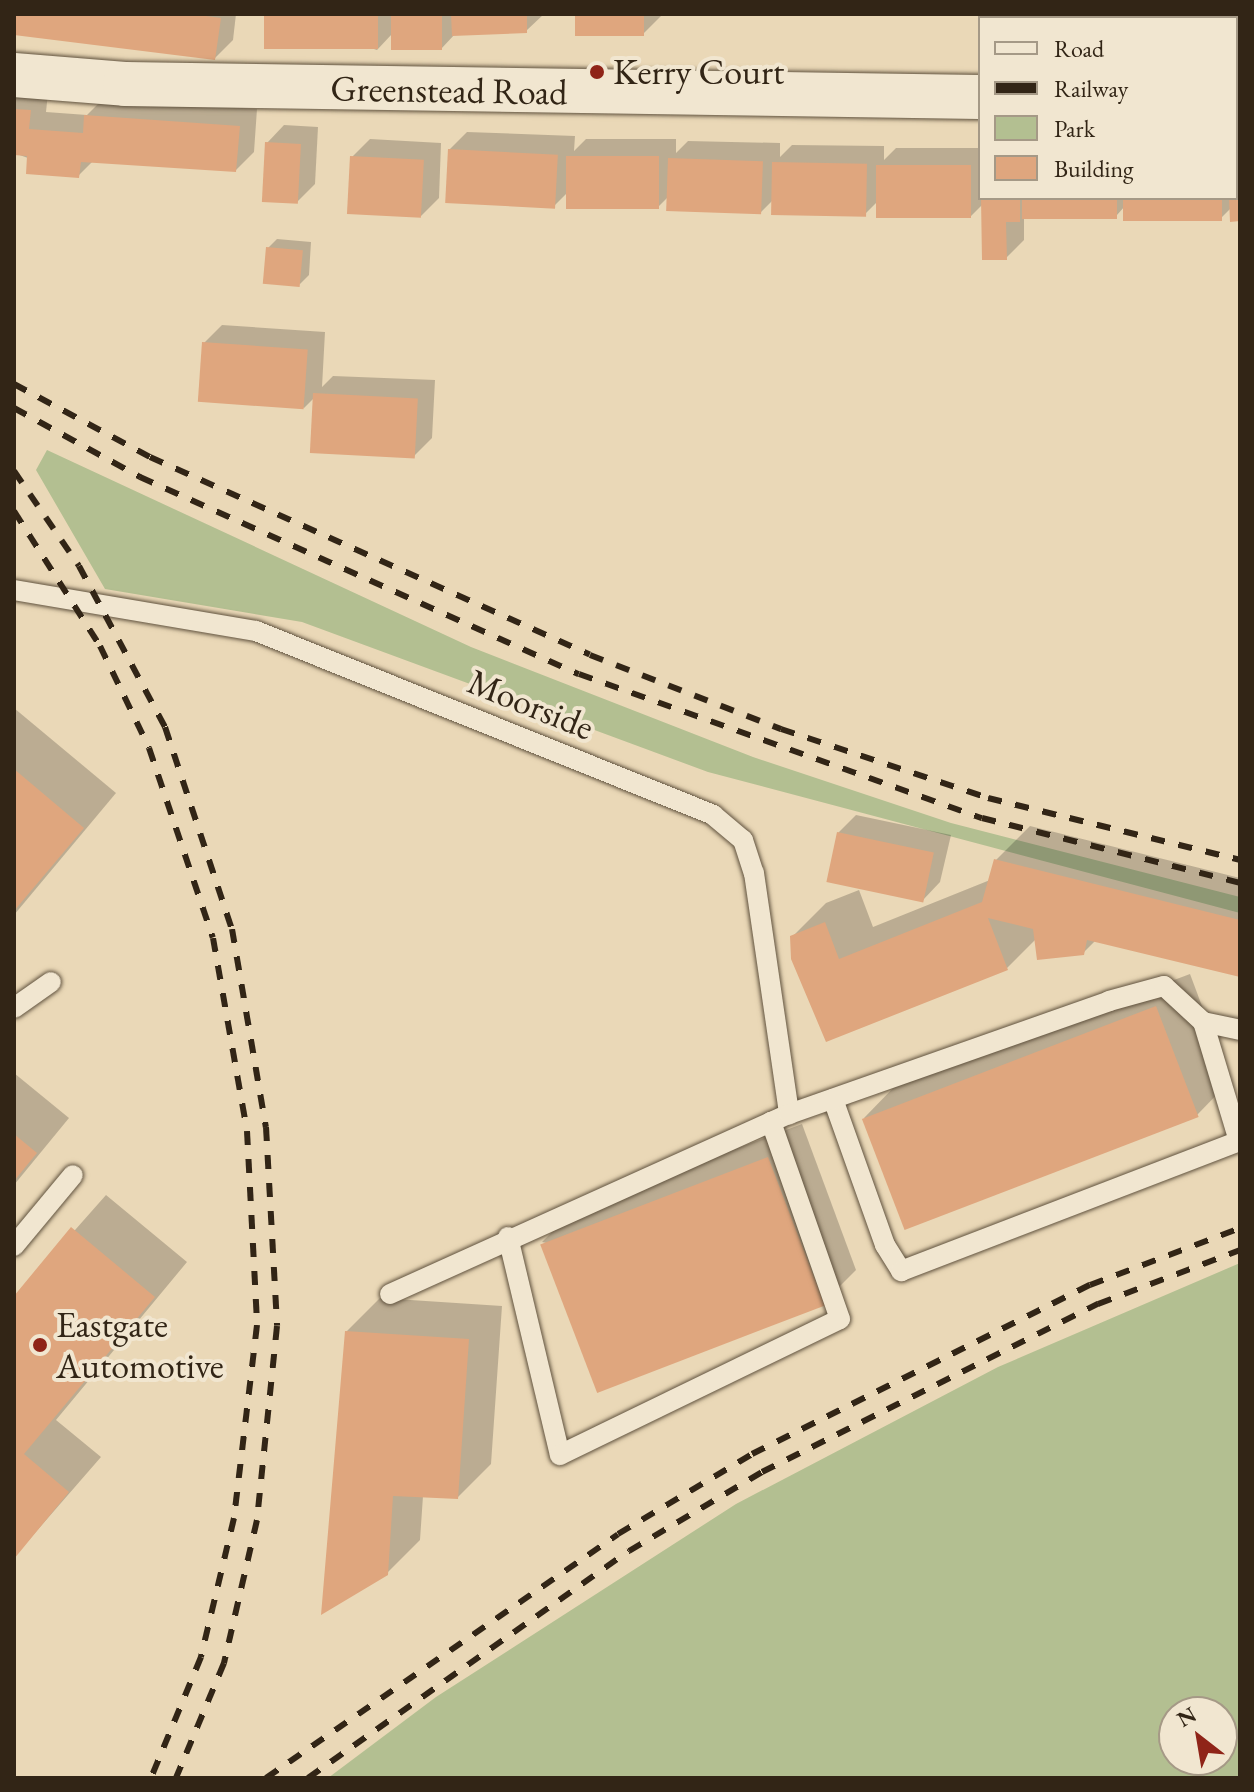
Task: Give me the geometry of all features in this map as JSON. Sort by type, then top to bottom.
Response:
[{"type":"street","name":"Greenstead Road","points":[[14,75],[140,85],[978,97]]},
{"type":"lane","name":"Moorside","points":[[14,590],[256,631],[713,815],[743,840],[754,873],[780,1118],[840,1319],[560,1455],[508,1237]]},
{"type":"lane","points":[[14,1008],[51,982]]},
{"type":"lane","points":[[390,1294],[508,1237],[780,1118],[833,1099],[1164,986],[1203,1022],[1239,1141],[901,1271],[885,1245],[833,1099]]},
{"type":"lane","points":[[1203,1022],[1240,1030]]},
{"type":"lane","points":[[14,1246],[73,1175]]},
{"type":"green space","points":[[47,450],[471,647],[753,757],[951,823],[1240,897],[1240,913],[708,772],[302,622],[105,589],[36,470]]},
{"type":"green space","points":[[1240,1263],[1240,1778],[328,1778],[436,1697],[736,1504],[998,1367]]},
{"type":"building","points":[[14,14],[191,14],[221,18],[215,60],[14,35]]},
{"type":"building","points":[[264,14],[378,14],[378,49],[264,49]]},
{"type":"building","points":[[391,14],[442,14],[442,50],[391,50]]},
{"type":"building","points":[[451,14],[527,14],[527,33],[452,36]]},
{"type":"building","points":[[575,14],[644,14],[644,36],[575,36]]},
{"type":"building","points":[[1099,14],[1240,14],[1240,44],[1238,16]]},
{"type":"building","points":[[14,109],[31,110],[29,129],[83,133],[84,115],[240,126],[236,172],[81,162],[79,178],[26,174],[27,156],[14,155]]},
{"type":"building","points":[[265,142],[301,144],[298,204],[262,202]]},
{"type":"building","points":[[448,149],[558,155],[555,209],[445,203]]},
{"type":"building","points":[[350,156],[424,160],[421,218],[347,214]]},
{"type":"building","points":[[566,156],[659,156],[659,209],[566,209]]},
{"type":"building","points":[[668,158],[763,161],[761,214],[666,211]]},
{"type":"building","points":[[772,162],[867,164],[866,217],[771,215]]},
{"type":"building","points":[[876,165],[971,165],[971,218],[876,218]]},
{"type":"building","points":[[1238,195],[1240,221],[1230,222],[1229,200],[1238,200]]},
{"type":"building","points":[[981,200],[1020,200],[1020,222],[1006,222],[1007,260],[982,260]]},
{"type":"building","points":[[1022,200],[1117,200],[1117,219],[1022,219]]},
{"type":"building","points":[[1123,200],[1222,200],[1222,221],[1123,221]]},
{"type":"building","points":[[266,247],[303,250],[300,287],[263,284]]},
{"type":"building","points":[[202,342],[308,349],[304,409],[198,402]]},
{"type":"building","points":[[313,393],[418,398],[415,458],[310,453]]},
{"type":"building","points":[[14,769],[84,828],[14,911]]},
{"type":"building","points":[[837,832],[934,853],[923,902],[826,882]]},
{"type":"building","points":[[994,859],[1240,920],[1240,977],[1087,940],[1084,955],[1037,960],[1033,929],[988,918],[1008,970],[826,1042],[791,959],[790,936],[825,922],[839,959],[982,902]]},
{"type":"building","points":[[1156,1006],[1199,1117],[905,1230],[862,1119]]},
{"type":"building","points":[[14,1134],[37,1153],[14,1181]]},
{"type":"building","points":[[768,1157],[825,1305],[597,1393],[540,1244]]},
{"type":"building","points":[[71,1227],[155,1297],[24,1454],[69,1492],[14,1559],[14,1296]]},
{"type":"building","points":[[345,1331],[469,1339],[458,1499],[393,1496],[388,1575],[321,1615]]},
{"type":"railway","points":[[14,384],[150,457],[590,655],[781,729],[988,798],[1240,860]]},
{"type":"railway","points":[[14,408],[140,477],[579,674],[982,818],[1240,883]]},
{"type":"railway","points":[[14,471],[79,566],[165,727],[232,929],[266,1127],[277,1326],[257,1520],[224,1663],[176,1778]]},
{"type":"railway","points":[[14,511],[100,646],[149,748],[213,938],[247,1131],[257,1325],[234,1518],[201,1657],[151,1778]]},
{"type":"railway","points":[[266,1778],[618,1534],[752,1454],[1090,1285],[1240,1228]]},
{"type":"railway","points":[[308,1778],[629,1551],[762,1472],[1098,1304],[1240,1250]]},
{"type":"place","name":"Kerry Court","points":[[597,72]]},
{"type":"place","name":"Eastgate Automotive","points":[[40,1345]]}]
